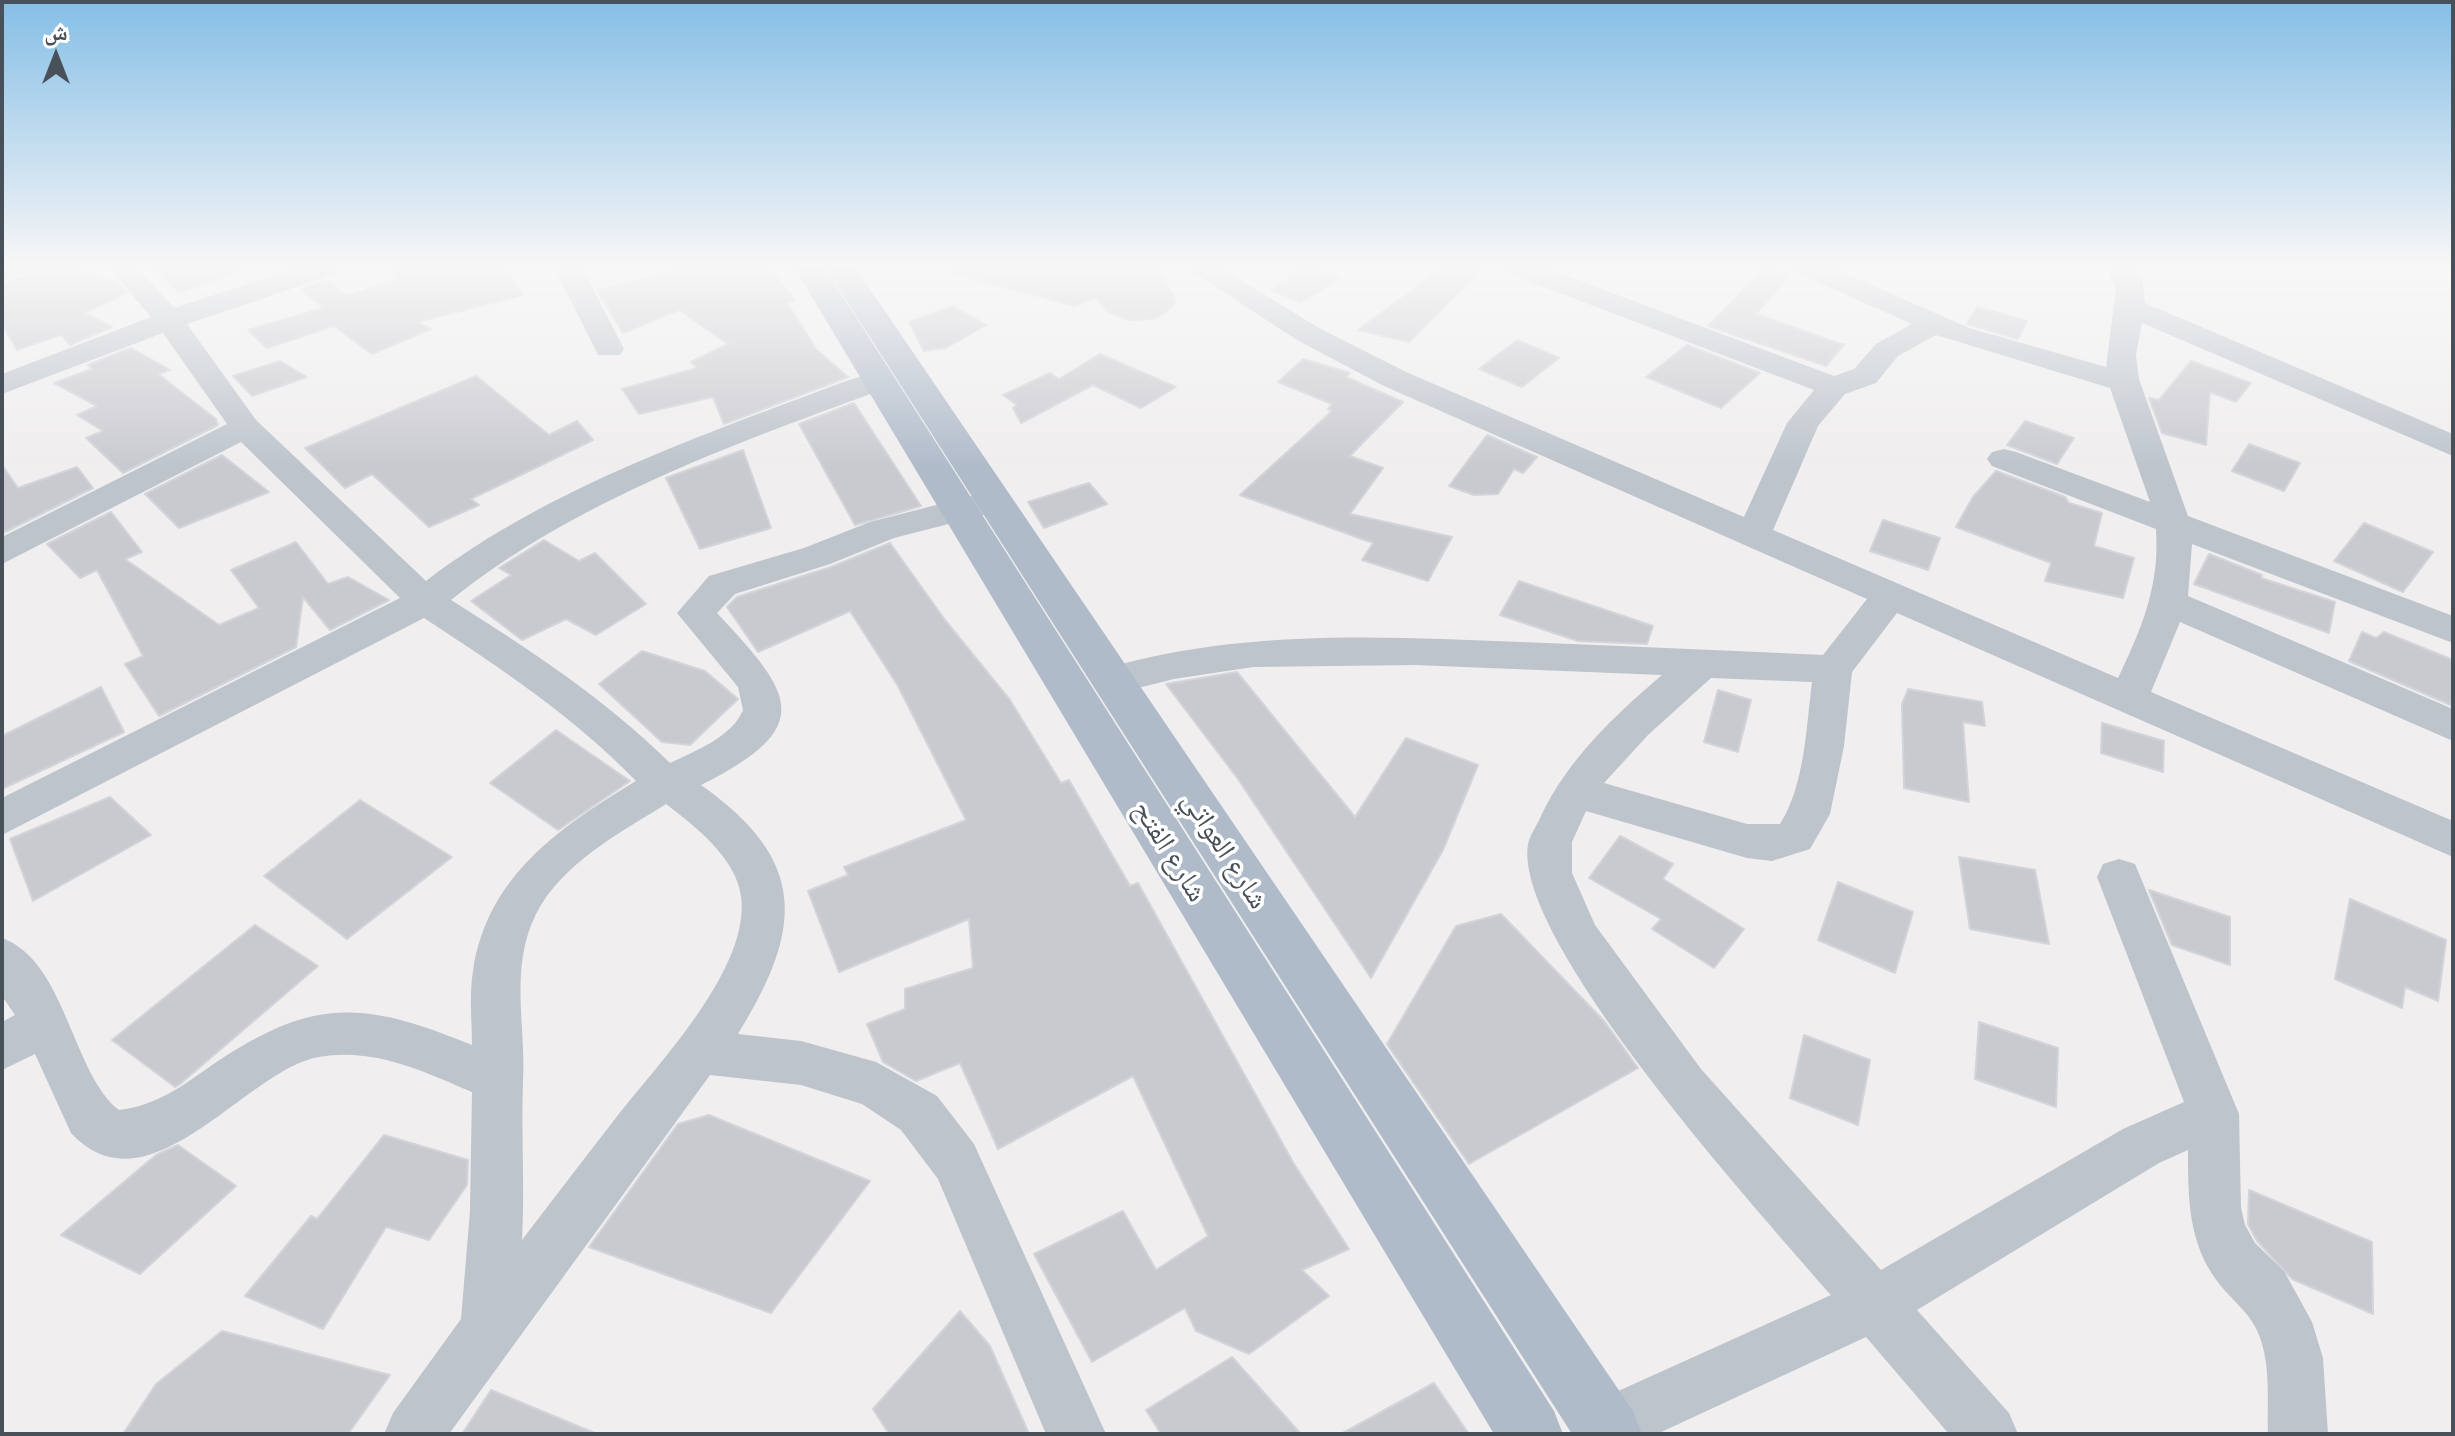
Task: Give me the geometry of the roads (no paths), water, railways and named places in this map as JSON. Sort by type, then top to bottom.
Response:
[{"type":"main road","name":"شارع الفتح","points":[[860,334],[879,380],[978,507],[1531,1434]]},
{"type":"main road","name":"شارع العواتي","points":[[873,334],[978,507],[1114,680],[1608,1430]]},
{"type":"street","points":[[2,385],[133,334]]},
{"type":"street","points":[[179,334],[245,427],[425,601],[535,672],[615,734],[665,784],[684,793],[741,847],[761,882],[765,910],[758,941],[726,1011],[488,1329],[414,1434]]},
{"type":"street","points":[[602,334],[609,349]]},
{"type":"street","points":[[1308,334],[1395,379],[1752,537],[2453,840]]},
{"type":"street","points":[[1694,334],[1834,387]]},
{"type":"street","points":[[1752,537],[1803,423],[1834,387],[1865,376],[1887,350],[1911,334]]},
{"type":"street","points":[[1965,334],[2123,382]]},
{"type":"street","points":[[2123,334],[2119,354],[2123,382],[2176,527],[2176,571],[2171,603],[2128,698]]},
{"type":"street","points":[[2192,334],[2453,446]]},
{"type":"street","points":[[2,818],[425,601],[481,556],[540,522],[623,482],[879,380]]},
{"type":"street","points":[[2,552],[245,427]]},
{"type":"street","points":[[2004,459],[2453,630]]},
{"type":"street","points":[[488,1329],[497,1211],[499,1080],[496,971],[522,896],[565,847],[665,784],[737,746],[754,729],[763,711],[762,693],[696,613],[707,597],[722,585],[817,556],[882,530],[978,507]]},
{"type":"street","points":[[1574,791],[1747,841],[1772,844],[1795,837],[1809,814],[1824,746],[1833,669],[1889,597]]},
{"type":"street","points":[[2171,603],[2453,726]]},
{"type":"street","points":[[1114,680],[1174,665],[1253,653],[1415,651],[1833,669]]},
{"type":"street","points":[[1701,665],[1611,745],[1574,791],[1550,842],[1550,873],[1578,937],[1683,1085],[1877,1303],[1988,1434]]},
{"type":"street","points":[[2119,877],[2214,1114],[2214,1208],[2221,1235],[2236,1262],[2264,1291],[2284,1322],[2294,1358],[2298,1434]]},
{"type":"street","points":[[2,958],[46,1022],[84,1108],[100,1128],[121,1135],[143,1134],[165,1124],[262,1056],[292,1042],[330,1034],[351,1031],[399,1039],[499,1080]]},
{"type":"street","points":[[2,1048],[46,1022]]},
{"type":"street","points":[[696,1051],[801,1063],[876,1085],[919,1113],[956,1162],[1076,1434]]},
{"type":"street","points":[[1608,1430],[1877,1303],[2141,1146],[2214,1114]]}]
